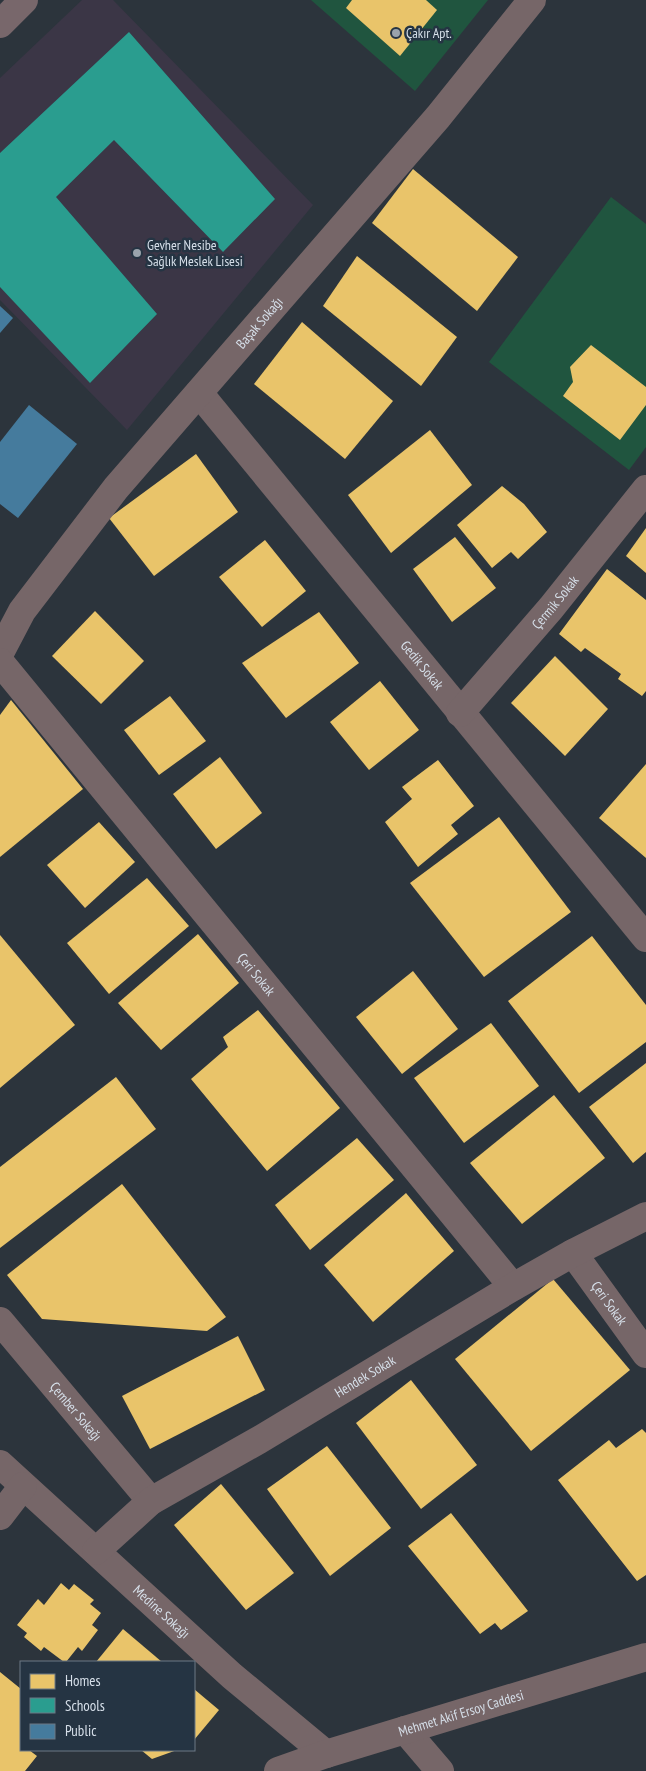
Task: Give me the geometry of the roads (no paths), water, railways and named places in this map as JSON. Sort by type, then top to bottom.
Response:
[{"type":"main road","points":[[0,24],[24,0]]},
{"type":"street","name":"Başak Sokağı","points":[[0,653],[22,611],[116,488],[438,117],[532,0]]},
{"type":"street","name":"Gedik Sokak","points":[[199,393],[646,938]]},
{"type":"street","name":"Çermik Sokak","points":[[460,713],[551,608],[646,489]]},
{"type":"street","name":"Çeri Sokak","points":[[0,662],[513,1287]]},
{"type":"street","name":"Hendek Sokak","points":[[96,1551],[151,1501],[259,1440],[513,1287],[573,1253],[646,1216]]},
{"type":"street","name":"Çeri Sokak","points":[[573,1253],[646,1354]]},
{"type":"street","name":"Çember Sokağı","points":[[0,1321],[151,1501]]},
{"type":"street","name":"Medine Sokağı","points":[[0,1464],[232,1676],[326,1754]]},
{"type":"street","points":[[0,1516],[23,1486]]},
{"type":"street","name":"Mehmet Akif Ersoy Caddesi","points":[[278,1771],[326,1754],[646,1657]]},
{"type":"street","points":[[405,1730],[440,1771]]},
{"type":"place","name":"Çakır Apt.","points":[[396,33]]},
{"type":"place","name":"Gevher Nesibe Sağlık Meslek Lisesi","points":[[137,253]]}]
